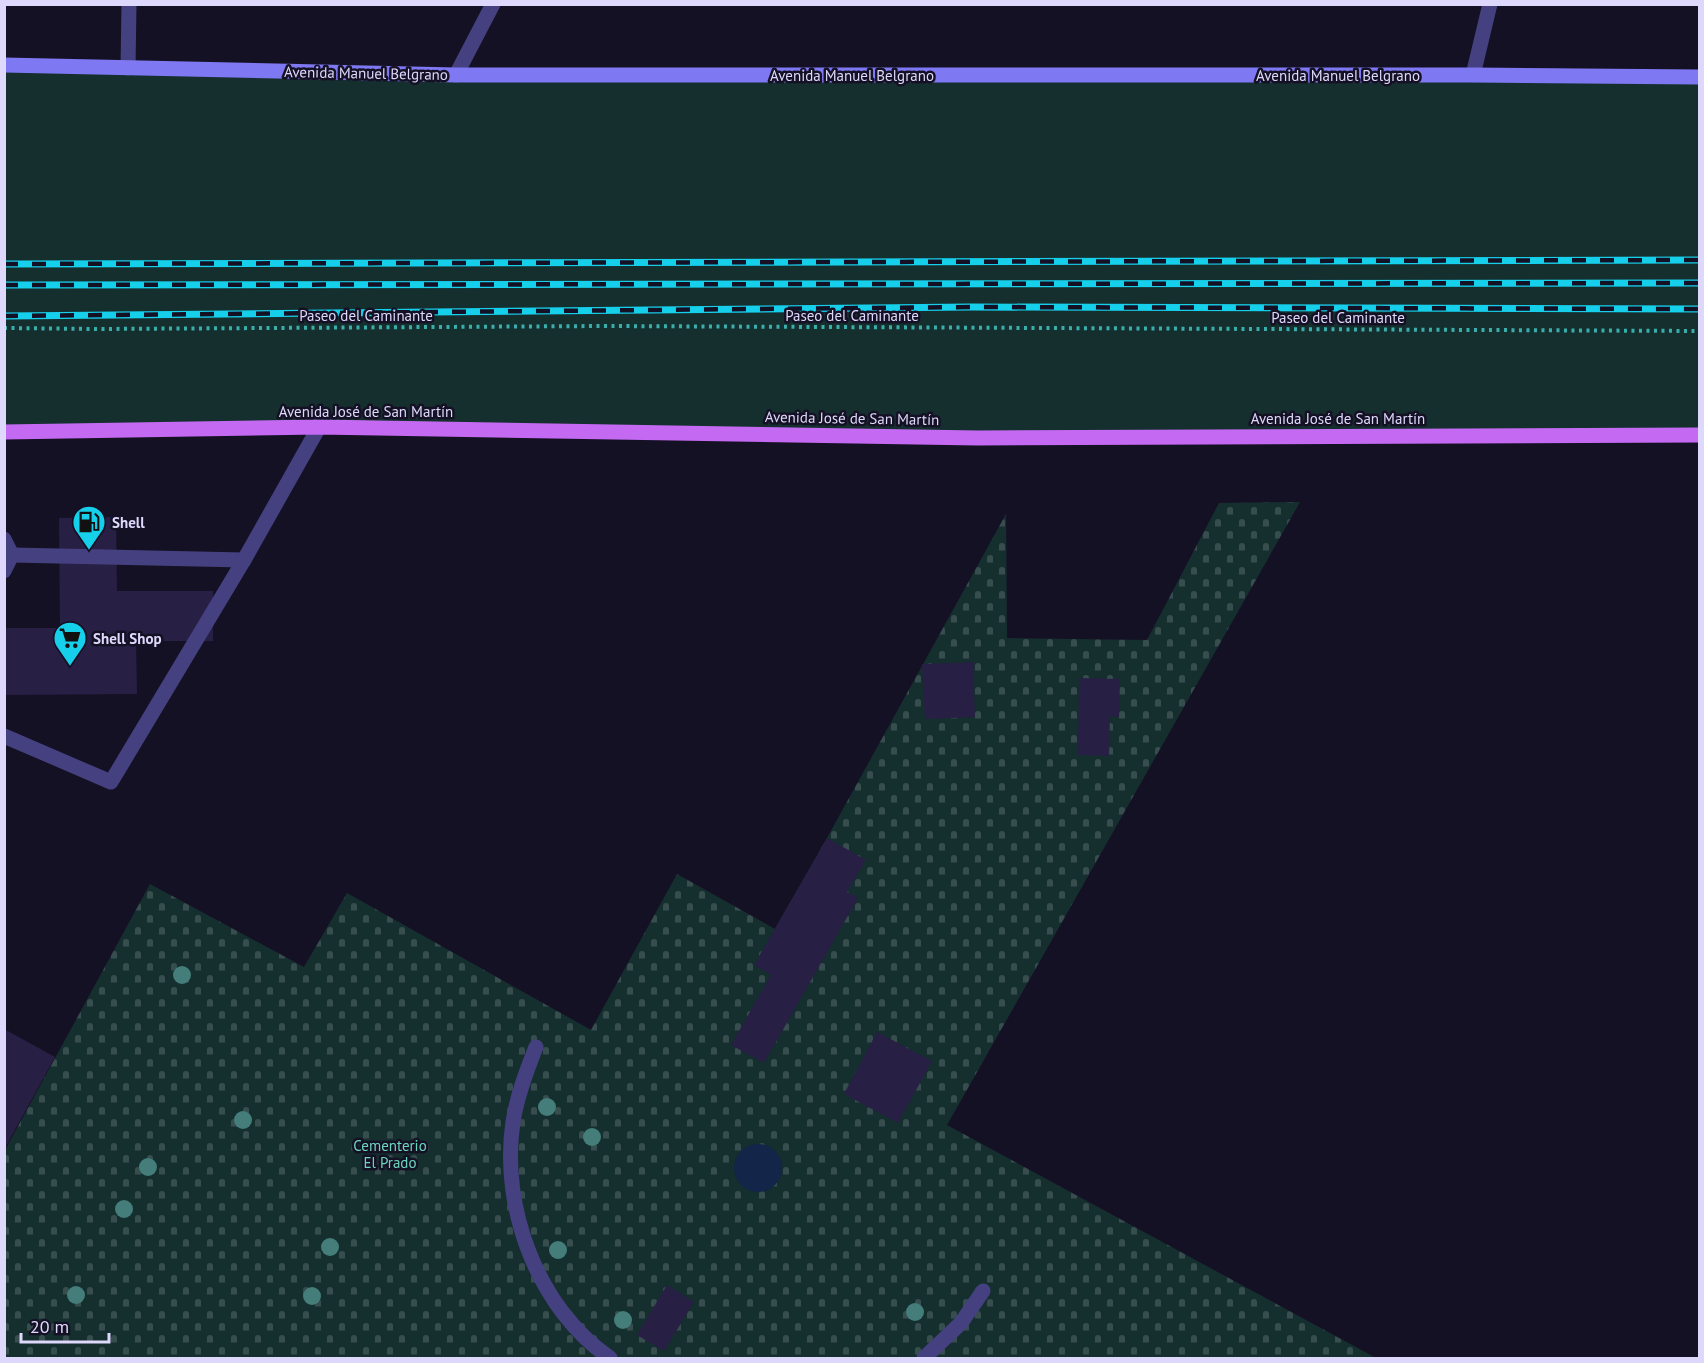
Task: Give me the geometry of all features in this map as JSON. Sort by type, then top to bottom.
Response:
[{"type":"main road","name":"Avenida Manuel Belgrano","points":[[4,65],[456,75],[1700,77]]},
{"type":"main road","name":"Avenida José de San Martín","points":[[4,432],[319,427],[978,438],[1700,435]]},
{"type":"street","points":[[128,68],[129,4]]},
{"type":"street","points":[[456,75],[493,4]]},
{"type":"street","points":[[1473,75],[1490,4]]},
{"type":"street","points":[[4,736],[111,782],[244,560],[319,427]]},
{"type":"street","points":[[4,539],[12,555]]},
{"type":"street","points":[[12,555],[244,560]]},
{"type":"street","points":[[4,571],[12,555]]},
{"type":"street","points":[[536,1047],[522,1083],[513,1123],[511,1163],[513,1196],[520,1228],[531,1258],[546,1287],[572,1323],[610,1359]]},
{"type":"street","points":[[924,1359],[961,1323],[983,1291]]},
{"type":"path","name":"Paseo del Caminante","points":[[4,328],[627,326],[1700,331]]},
{"type":"green space","points":[[5,65],[1699,77],[1699,435],[5,432]]},
{"type":"green space","name":"Cementerio El Prado","points":[[1300,502],[947,1125],[1376,1358],[5,1358],[5,1150],[150,884],[304,967],[347,893],[591,1030],[677,874],[775,929],[1006,514],[1007,638],[1147,640],[1219,503]]},
{"type":"water","points":[[753,1144],[763,1144],[775,1151],[782,1163],[782,1173],[775,1185],[763,1192],[753,1192],[738,1181],[734,1173],[734,1163],[745,1148]]},
{"type":"building","points":[[116,517],[117,591],[213,591],[213,641],[136,641],[137,694],[4,695],[4,628],[60,628],[59,518]]},
{"type":"building","points":[[973,662],[975,717],[925,719],[922,664]]},
{"type":"building","points":[[1079,678],[1120,679],[1119,717],[1110,716],[1109,756],[1078,755]]},
{"type":"building","points":[[827,838],[866,860],[847,892],[858,898],[764,1063],[731,1045],[771,975],[754,965]]},
{"type":"building","points":[[4,1029],[55,1057],[4,1150]]},
{"type":"building","points":[[877,1032],[932,1061],[898,1123],[844,1094]]},
{"type":"building","points":[[667,1285],[694,1302],[664,1351],[637,1335]]},
{"type":"railway","points":[[4,264],[1700,260]]},
{"type":"railway","points":[[4,285],[1700,283]]},
{"type":"railway","points":[[4,316],[972,307],[1700,309]]},
{"type":"place","name":"Shell","points":[[89,551]]},
{"type":"place","name":"Shell Shop","points":[[70,667]]}]
